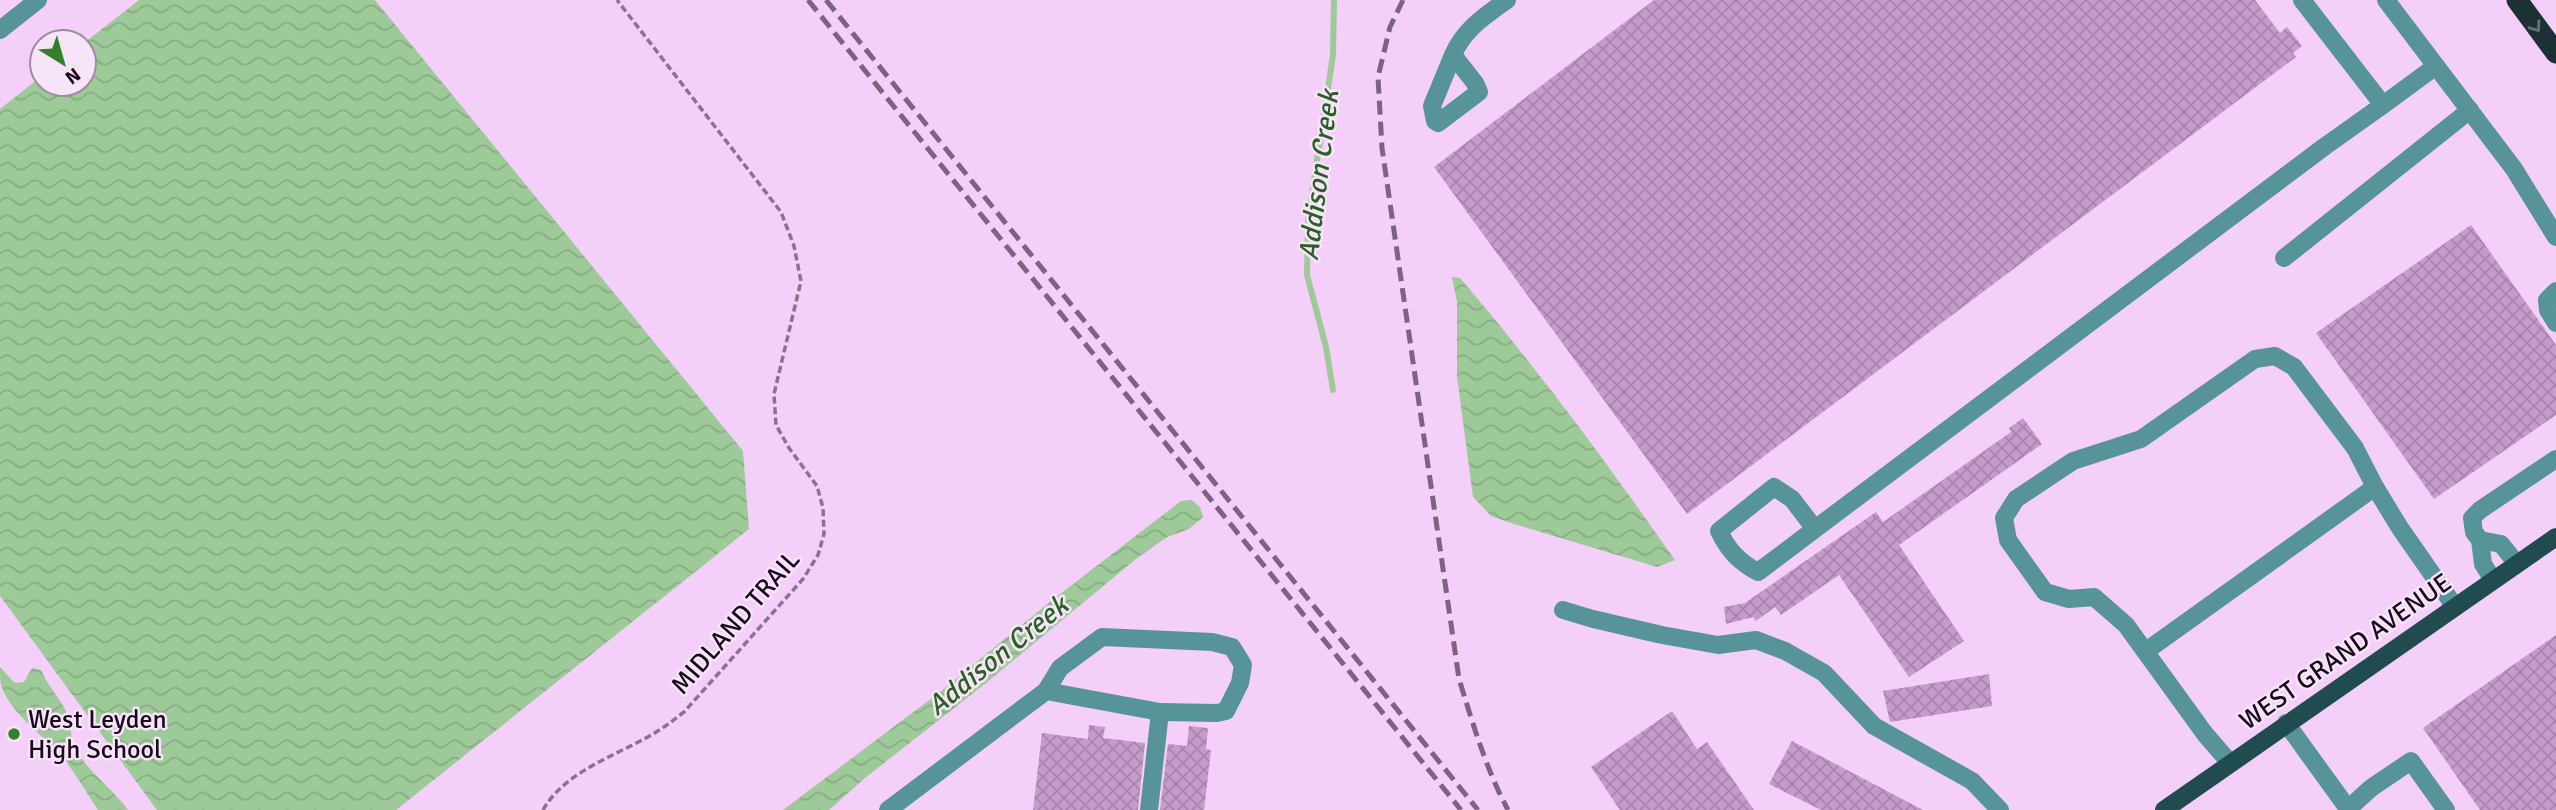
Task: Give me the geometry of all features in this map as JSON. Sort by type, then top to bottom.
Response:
[{"type":"highway","points":[[2517,0],[2556,53]]},
{"type":"main road","name":"WEST GRAND AVENUE","points":[[2164,810],[2556,537]]},
{"type":"street","points":[[0,30],[17,6],[38,0]]},
{"type":"street","points":[[1453,54],[1465,31],[1507,0]]},
{"type":"street","points":[[2302,0],[2383,106]]},
{"type":"street","points":[[2386,0],[2514,169],[2556,237]]},
{"type":"street","points":[[1815,529],[1791,499],[1774,487],[1718,531],[1725,545],[1742,563],[1758,572],[2436,66]]},
{"type":"street","points":[[2284,258],[2470,110]]},
{"type":"street","points":[[2556,291],[2547,300],[2548,310],[2556,323]]},
{"type":"street","points":[[2230,763],[2205,734],[2126,625],[2094,597],[2069,598],[2045,592],[2008,540],[2004,519],[2016,499],[2073,461],[2141,439],[2255,359],[2275,356],[2294,367],[2355,448],[2400,528],[2455,607]]},
{"type":"street","points":[[2493,580],[2483,564],[2480,540],[2474,532],[2472,518],[2480,509],[2556,459]]},
{"type":"street","points":[[2146,651],[2375,487]]},
{"type":"street","points":[[2480,540],[2501,544],[2517,564]]},
{"type":"street","points":[[1563,610],[1685,639],[1718,645],[1756,640],[1785,651],[1824,673],[1874,726],[1972,781],[2000,810]]},
{"type":"street","points":[[888,810],[1046,691],[1060,668],[1102,637],[1212,642],[1232,647],[1243,665],[1240,683],[1226,711],[1217,713],[1160,712],[1046,691]]},
{"type":"street","points":[[1149,810],[1160,712]]},
{"type":"street","points":[[2286,723],[2348,810],[2371,788],[2411,761],[2446,810]]},
{"type":"path","name":"MIDLAND TRAIL","points":[[543,810],[550,797],[575,777],[662,729],[684,712],[803,579],[818,555],[824,534],[824,508],[817,486],[776,425],[774,394],[801,281],[794,246],[781,212],[617,0]]},
{"type":"water","points":[[139,0],[375,0],[743,451],[749,529],[396,810],[157,810],[0,596],[0,109],[28,87],[28,98],[98,98],[98,32]]},
{"type":"water","points":[[1452,277],[1460,278],[1517,346],[1675,560],[1657,567],[1514,524],[1491,516],[1473,497],[1457,377],[1457,302]]},
{"type":"water","points":[[1191,500],[1200,507],[1203,517],[1189,529],[1167,537],[1136,559],[829,810],[783,810],[940,692],[1051,601],[1181,501]]},
{"type":"water","points":[[32,668],[41,670],[66,710],[73,744],[80,757],[128,810],[98,810],[65,760],[8,699],[0,677],[5,673],[15,683],[24,682]]},
{"type":"building","points":[[1654,0],[2255,0],[2280,33],[2287,27],[2302,46],[2293,53],[2296,57],[1687,514],[1434,167]]},
{"type":"building","points":[[2471,225],[2556,345],[2556,415],[2434,499],[2316,333]]},
{"type":"building","points":[[2023,418],[2042,444],[1899,545],[1964,641],[1909,677],[1839,575],[1781,615],[1775,607],[1756,621],[1753,617],[1726,624],[1724,607],[1745,603],[1876,512],[1883,522],[2011,432],[2009,428]]},
{"type":"building","points":[[2556,635],[2556,810],[2480,810],[2423,728]]},
{"type":"building","points":[[1989,674],[1992,706],[1890,722],[1883,691]]},
{"type":"building","points":[[1672,711],[1697,749],[1707,742],[1754,810],[1620,810],[1591,767]]},
{"type":"building","points":[[1089,725],[1105,727],[1103,738],[1145,743],[1138,810],[1033,810],[1042,733],[1088,739]]},
{"type":"building","points":[[1189,726],[1208,728],[1206,749],[1211,750],[1204,810],[1160,810],[1168,744],[1187,746]]},
{"type":"building","points":[[1792,741],[1923,810],[1821,810],[1769,784]]},
{"type":"waterway","name":"Addison Creek","points":[[1333,390],[1326,347],[1307,275],[1308,220],[1333,55],[1334,0]]},
{"type":"waterway","name":"Addison Creek","points":[[0,671],[8,681]]},
{"type":"railway","points":[[808,0],[1461,810]]},
{"type":"railway","points":[[826,0],[1478,810]]},
{"type":"railway","points":[[1403,0],[1390,27],[1378,77],[1382,148],[1459,679],[1487,762],[1508,810]]},
{"type":"place","name":"West Leyden High School","points":[[14,734]]}]
